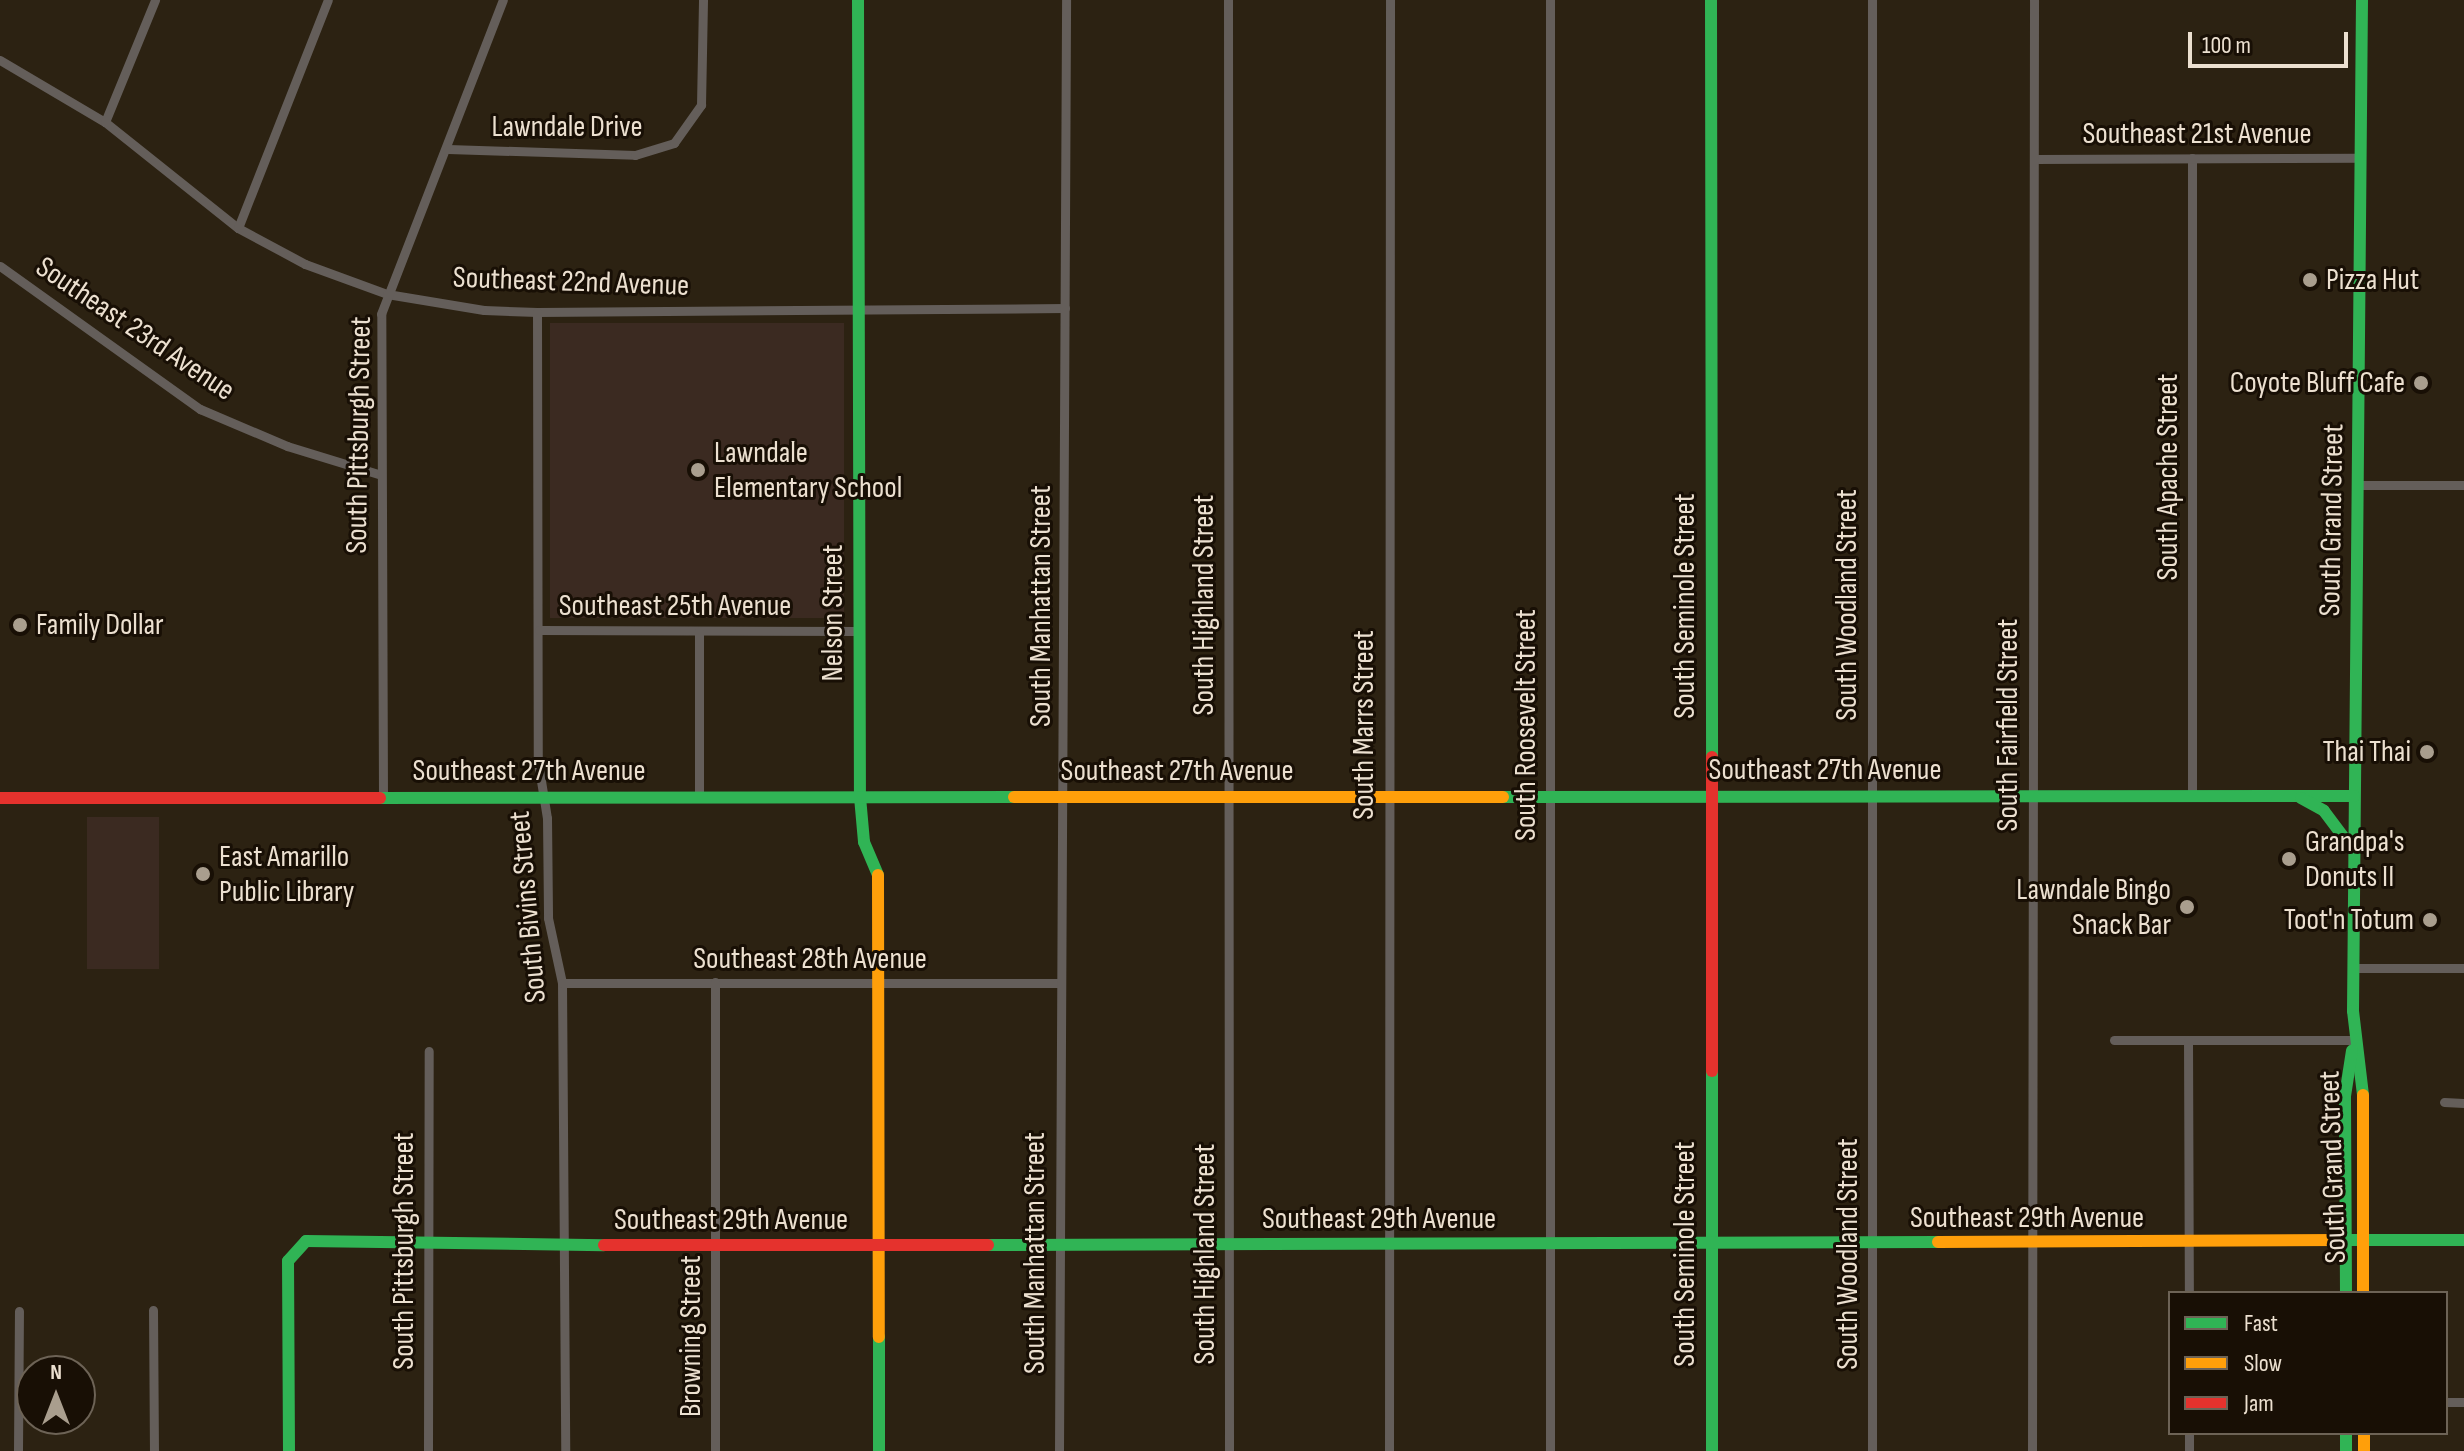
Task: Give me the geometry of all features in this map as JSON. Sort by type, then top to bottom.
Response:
[{"type":"street","points":[[105,122],[155,0]]},
{"type":"street","points":[[238,228],[328,0]]},
{"type":"street","name":"South Pittsburgh Street","points":[[383,797],[381,314],[448,149],[503,0]]},
{"type":"street","name":"Lawndale Drive","points":[[448,149],[635,155],[674,143],[686,133],[701,105],[703,0]]},
{"type":"street","name":"Nelson Street","points":[[858,0],[860,797],[864,842],[878,876],[879,1451]]},
{"type":"street","name":"South Manhattan Street","points":[[1059,1451],[1058,983],[1065,797],[1066,0]]},
{"type":"street","name":"South Highland Street","points":[[1228,0],[1229,1451]]},
{"type":"street","name":"South Marrs Street","points":[[1389,1451],[1390,0]]},
{"type":"street","name":"South Roosevelt Street","points":[[1550,0],[1550,1451]]},
{"type":"street","name":"South Seminole Street","points":[[1711,0],[1712,1451]]},
{"type":"street","name":"South Woodland Street","points":[[1872,0],[1872,1451]]},
{"type":"street","name":"South Fairfield Street","points":[[2032,1451],[2034,0]]},
{"type":"street","name":"South Grand Street","points":[[2362,0],[2353,968],[2354,1040],[2363,1096],[2363,1291]]},
{"type":"street","name":"Southeast 22nd Avenue","points":[[0,60],[105,122],[238,228],[305,264],[387,294],[484,310],[537,312],[1065,308]]},
{"type":"street","name":"South Apache Street","points":[[2192,158],[2192,796]]},
{"type":"street","name":"Southeast 21st Avenue","points":[[2034,159],[2360,158]]},
{"type":"street","name":"Southeast 23rd Avenue","points":[[0,266],[200,409],[287,446],[381,475]]},
{"type":"street","name":"South Bivins Street","points":[[537,312],[543,797],[548,918],[562,983],[565,1451]]},
{"type":"street","points":[[2358,485],[2464,485]]},
{"type":"street","name":"Southeast 25th Avenue","points":[[539,630],[860,631]]},
{"type":"street","points":[[699,631],[699,797]]},
{"type":"street","points":[[2298,796],[2324,811],[2354,851]]},
{"type":"street","name":"Southeast 27th Avenue","points":[[0,798],[2354,796]]},
{"type":"street","points":[[2353,968],[2464,968]]},
{"type":"street","name":"Browning Street","points":[[715,982],[715,1451]]},
{"type":"street","name":"Southeast 28th Avenue","points":[[562,983],[1058,983]]},
{"type":"street","points":[[2114,1040],[2354,1040]]},
{"type":"street","points":[[2188,1040],[2189,1291]]},
{"type":"street","name":"South Grand Street","points":[[2346,1291],[2345,1096],[2354,1040]]},
{"type":"street","name":"South Pittsburgh Street","points":[[428,1451],[425,1241],[429,1051]]},
{"type":"street","points":[[2444,1102],[2464,1103]]},
{"type":"street","name":"Southeast 29th Avenue","points":[[289,1451],[288,1261],[295,1247],[306,1241],[715,1246],[1228,1246],[2346,1244],[2363,1241],[2464,1240]]},
{"type":"street","points":[[153,1310],[154,1451]]},
{"type":"street","points":[[18,1451],[19,1311]]},
{"type":"shaded area","name":"Lawndale Elementary School","points":[[550,323],[844,323],[844,618],[550,618]]},
{"type":"shaded area","points":[[87,817],[159,817],[159,969],[87,969]]},
{"type":"traffic: fast","points":[[858,0],[860,797],[864,842],[878,875]]},
{"type":"traffic: fast","points":[[1711,0],[1712,757]]},
{"type":"traffic: fast","points":[[2362,0],[2353,1011],[2363,1095]]},
{"type":"traffic: fast","points":[[1503,797],[2354,796]]},
{"type":"traffic: fast","points":[[380,798],[1014,797]]},
{"type":"traffic: fast","points":[[2301,798],[2324,811],[2354,851]]},
{"type":"traffic: fast","points":[[2346,1291],[2345,1096],[2352,1051]]},
{"type":"traffic: fast","points":[[1712,1071],[1712,1451]]},
{"type":"traffic: fast","points":[[2339,1240],[2464,1240]]},
{"type":"traffic: fast","points":[[289,1451],[288,1261],[306,1241],[604,1245]]},
{"type":"traffic: fast","points":[[988,1245],[1938,1242]]},
{"type":"traffic: fast","points":[[879,1337],[879,1451]]},
{"type":"traffic: fast","points":[[2346,1435],[2346,1451]]},
{"type":"traffic: slow","points":[[1014,797],[1503,797]]},
{"type":"traffic: slow","points":[[878,875],[879,1337]]},
{"type":"traffic: slow","points":[[2363,1095],[2363,1291]]},
{"type":"traffic: slow","points":[[1938,1242],[2339,1240]]},
{"type":"traffic: slow","points":[[2364,1435],[2364,1451]]},
{"type":"traffic: jam","points":[[1712,757],[1712,1071]]},
{"type":"traffic: jam","points":[[0,798],[380,798]]},
{"type":"traffic: jam","points":[[604,1245],[988,1245]]},
{"type":"place","name":"Pizza Hut","points":[[2310,280]]},
{"type":"place","name":"Coyote Bluff Cafe","points":[[2421,383]]},
{"type":"place","name":"Lawndale Elementary School","points":[[698,470]]},
{"type":"place","name":"Family Dollar","points":[[20,625]]},
{"type":"place","name":"Thai Thai","points":[[2427,752]]},
{"type":"place","name":"Grandpa's Donuts II","points":[[2289,859]]},
{"type":"place","name":"East Amarillo Public Library","points":[[203,874]]},
{"type":"place","name":"Lawndale Bingo Snack Bar","points":[[2187,907]]},
{"type":"place","name":"Toot'n Totum","points":[[2430,920]]}]
